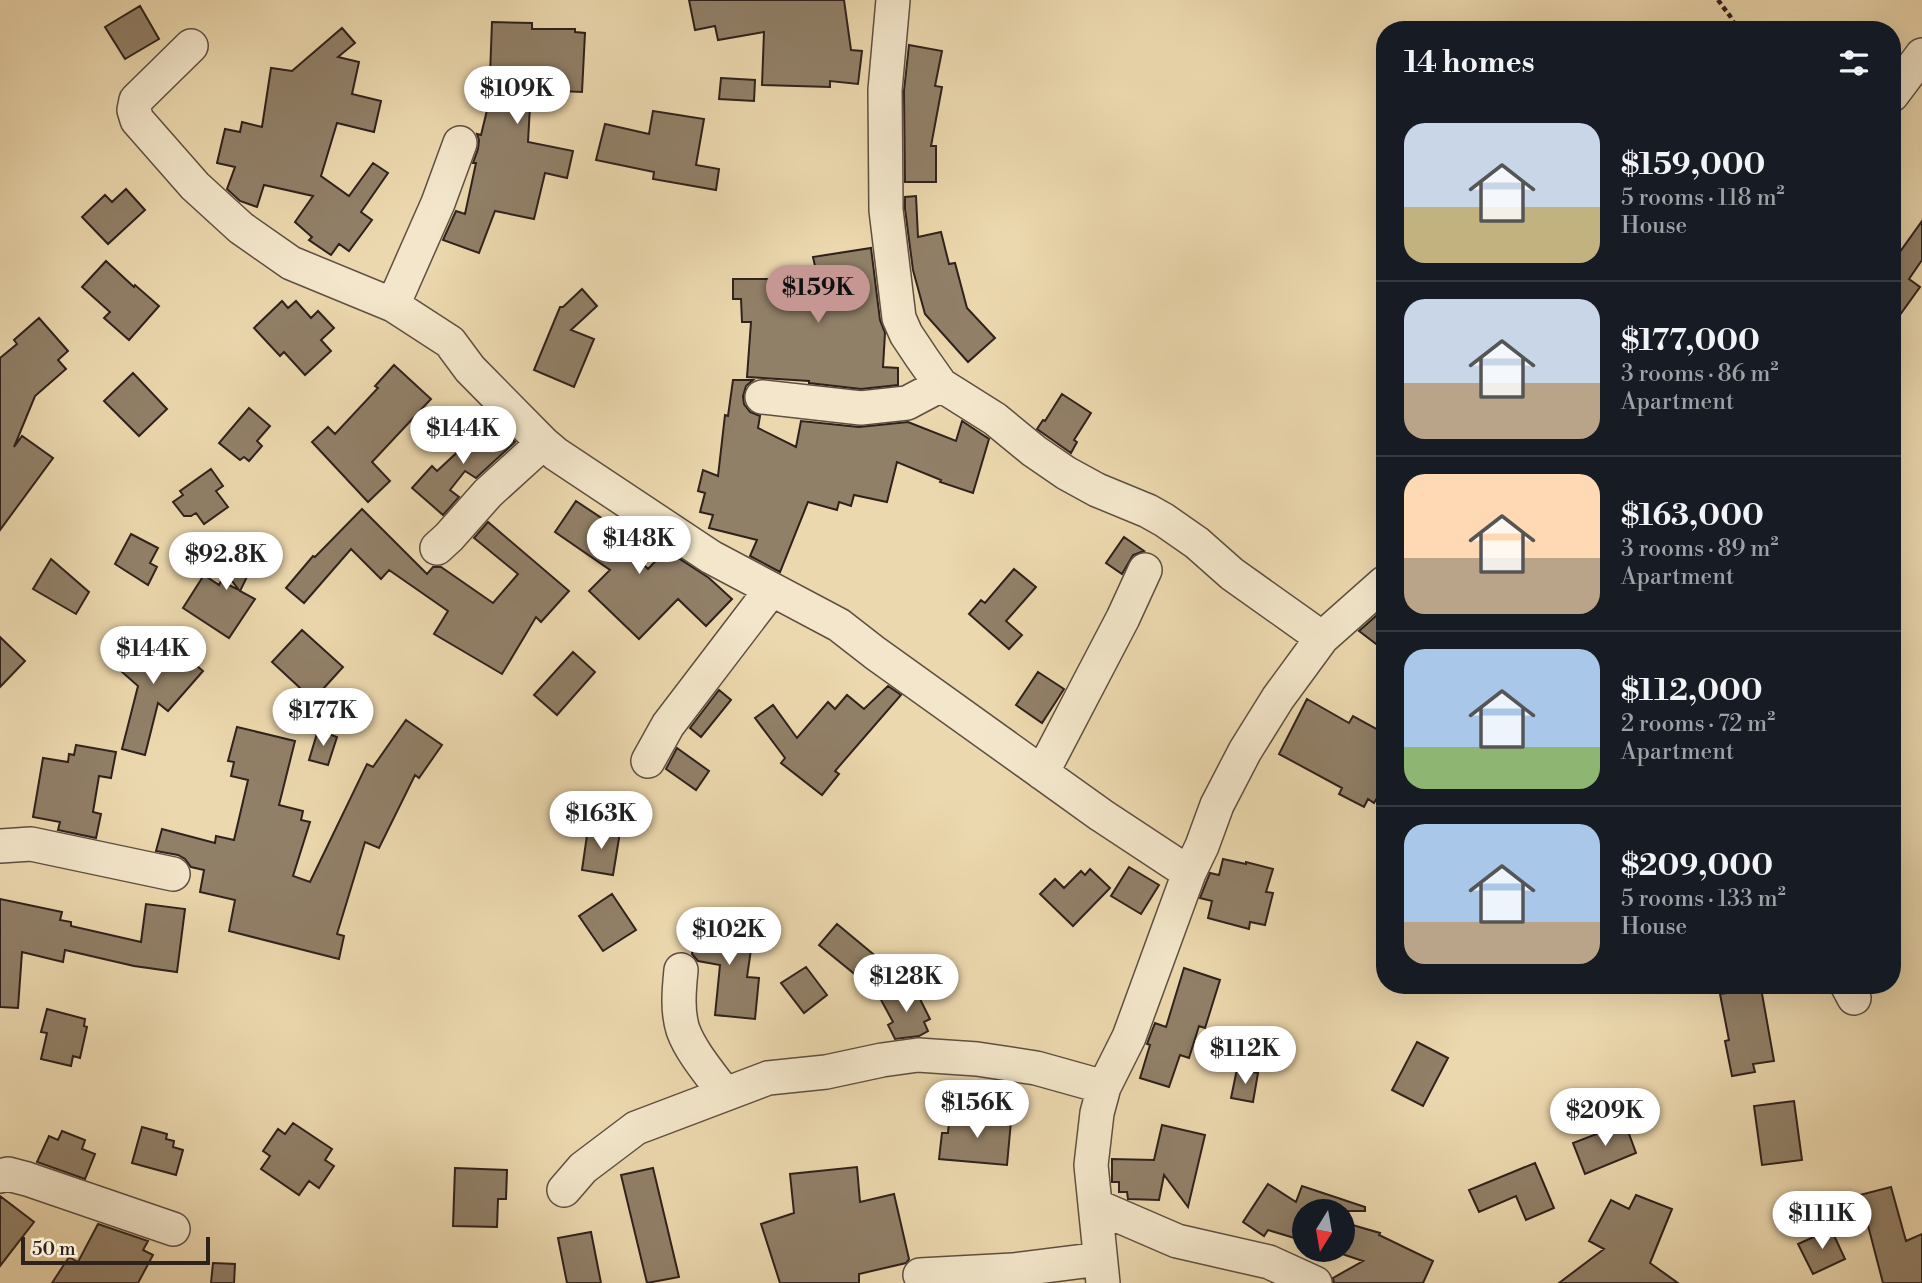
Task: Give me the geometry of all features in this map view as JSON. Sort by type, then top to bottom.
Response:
[{"type":"street","points":[[893,0],[885,90],[886,210],[899,318],[906,334],[941,385],[995,419],[1066,473],[1164,520],[1197,543],[1232,574],[1322,638]]},
{"type":"street","points":[[191,46],[136,100],[136,120],[195,186],[241,228],[291,263],[393,305],[450,342],[470,369],[544,443],[701,550],[839,625],[1101,815],[1189,873]]},
{"type":"street","points":[[1901,83],[1922,55]]},
{"type":"street","points":[[393,305],[438,203],[460,143]]},
{"type":"street","points":[[762,397],[861,408],[907,403],[941,385]]},
{"type":"street","points":[[437,548],[488,494],[544,443]]},
{"type":"street","points":[[1042,773],[1145,570]]},
{"type":"street","points":[[648,761],[668,725],[771,590]]},
{"type":"street","points":[[920,1275],[1013,1270],[1102,1271],[1091,1165],[1097,1113],[1104,1087],[1134,1024],[1189,873],[1217,805],[1245,751],[1278,698],[1322,638],[1376,590]]},
{"type":"street","points":[[0,846],[31,844],[173,874]]},
{"type":"street","points":[[681,970],[678,996],[684,1030],[700,1061],[725,1094]]},
{"type":"street","points":[[564,1190],[583,1168],[636,1128],[768,1078],[826,1072],[918,1055],[977,1059],[1036,1068],[1104,1087]]},
{"type":"street","points":[[0,1176],[8,1174],[27,1179],[173,1230]]},
{"type":"street","points":[[1096,1206],[1177,1241],[1269,1262],[1315,1283]]},
{"type":"path","points":[[1718,0],[1733,21]]},
{"type":"building","points":[[689,0],[844,0],[851,50],[862,51],[858,84],[830,81],[830,87],[762,85],[764,32],[718,40],[715,26],[695,30]]},
{"type":"building","points":[[140,6],[159,39],[125,59],[105,27]]},
{"type":"building","points":[[492,22],[532,23],[532,29],[575,29],[575,32],[585,33],[582,92],[536,90],[535,106],[530,106],[528,142],[573,151],[567,178],[545,173],[534,219],[495,211],[479,253],[443,240],[456,211],[465,214],[476,163],[473,163],[478,149],[477,134],[481,135],[489,102]]},
{"type":"building","points":[[342,28],[355,43],[338,57],[359,62],[352,94],[381,101],[374,132],[337,123],[321,176],[349,196],[373,163],[388,173],[361,212],[372,220],[349,251],[339,244],[331,255],[309,240],[312,237],[295,222],[313,196],[264,185],[257,207],[240,201],[227,189],[235,167],[217,163],[225,129],[240,132],[242,122],[262,127],[271,68],[292,71]]},
{"type":"building","points":[[909,45],[942,51],[935,86],[942,87],[931,146],[936,146],[936,182],[905,182],[904,91]]},
{"type":"building","points":[[721,78],[755,80],[754,101],[719,99]]},
{"type":"building","points":[[653,111],[704,119],[696,165],[719,169],[716,190],[653,179],[654,172],[596,160],[605,124],[649,134]]},
{"type":"building","points":[[126,189],[145,210],[108,244],[82,217],[105,195],[112,202]]},
{"type":"building","points":[[916,196],[918,237],[941,232],[949,264],[955,263],[967,308],[995,338],[968,362],[925,314],[913,270],[905,209],[905,197]]},
{"type":"building","points":[[1922,221],[1922,260],[1909,279],[1920,287],[1901,313],[1901,250]]},
{"type":"building","points":[[871,248],[880,320],[885,333],[883,367],[898,368],[898,385],[861,389],[809,381],[747,377],[751,322],[742,322],[741,299],[733,299],[733,279],[818,279],[813,257]]},
{"type":"building","points":[[106,261],[159,306],[129,340],[104,318],[110,312],[82,287]]},
{"type":"building","points":[[582,289],[597,306],[571,330],[594,339],[574,387],[534,370],[560,307]]},
{"type":"building","points":[[282,301],[288,308],[296,301],[311,318],[318,311],[334,328],[321,340],[331,351],[305,375],[284,352],[280,356],[254,328]]},
{"type":"building","points":[[39,318],[68,351],[58,360],[66,369],[35,396],[14,447],[22,436],[53,458],[0,530],[0,358],[17,344],[14,340]]},
{"type":"building","points":[[394,365],[431,399],[372,462],[390,481],[368,502],[312,442],[328,427],[335,434],[378,388],[375,386]]},
{"type":"building","points":[[133,373],[167,409],[139,436],[104,401]]},
{"type":"building","points":[[733,380],[753,380],[746,386],[743,396],[744,404],[750,412],[760,416],[758,428],[796,447],[801,421],[859,427],[908,422],[956,441],[962,421],[989,439],[973,493],[940,482],[941,480],[897,462],[887,502],[854,495],[851,506],[839,502],[837,510],[808,502],[780,572],[750,556],[757,540],[709,528],[713,515],[700,512],[705,493],[698,491],[703,470],[718,476],[725,415],[728,416]]},
{"type":"building","points":[[1062,394],[1091,413],[1074,440],[1077,442],[1071,453],[1037,429]]},
{"type":"building","points":[[249,408],[270,426],[257,441],[262,446],[249,461],[244,457],[240,460],[219,443]]},
{"type":"building","points":[[493,419],[515,442],[476,478],[465,471],[450,490],[459,497],[443,515],[412,488],[432,466],[437,471]]},
{"type":"building","points":[[211,469],[223,486],[216,491],[228,507],[204,524],[196,513],[184,516],[173,502],[183,495],[180,491]]},
{"type":"building","points":[[576,501],[624,533],[619,540],[648,569],[666,550],[709,578],[732,599],[706,626],[678,599],[639,639],[589,591],[610,570],[555,532]]},
{"type":"building","points":[[362,509],[427,574],[433,567],[441,567],[493,603],[518,574],[474,538],[488,522],[569,591],[541,622],[536,617],[502,674],[434,634],[448,611],[389,570],[381,579],[351,549],[304,603],[286,588],[313,556],[315,557]]},
{"type":"building","points":[[131,534],[158,548],[150,563],[157,567],[148,585],[115,564]]},
{"type":"building","points":[[243,535],[263,544],[240,591],[255,599],[229,638],[183,608],[204,575],[219,585],[221,581],[239,590],[225,572]]},
{"type":"building","points":[[1124,537],[1144,551],[1133,555],[1122,574],[1106,563]]},
{"type":"building","points":[[51,559],[89,592],[76,614],[33,589]]},
{"type":"building","points":[[1014,569],[1036,587],[1006,621],[1022,635],[1009,649],[969,614],[981,600],[985,603]]},
{"type":"building","points":[[1376,616],[1376,644],[1359,631]]},
{"type":"building","points":[[302,630],[343,667],[313,700],[272,662]]},
{"type":"building","points":[[139,634],[162,654],[171,644],[203,671],[168,711],[158,703],[145,755],[122,749],[138,686],[113,664]]},
{"type":"building","points":[[0,637],[25,661],[0,687]]},
{"type":"building","points":[[573,652],[595,672],[557,715],[534,695]]},
{"type":"building","points":[[1038,672],[1064,689],[1042,723],[1016,705]]},
{"type":"building","points":[[888,686],[901,695],[835,771],[839,774],[822,795],[781,763],[785,758],[755,718],[773,705],[797,738],[828,702],[835,709],[847,695],[864,709]]},
{"type":"building","points":[[719,690],[731,700],[701,737],[690,728]]},
{"type":"building","points":[[1307,699],[1349,723],[1353,716],[1376,729],[1376,800],[1374,803],[1368,799],[1364,807],[1339,794],[1342,788],[1279,754]]},
{"type":"building","points":[[406,720],[442,745],[419,778],[415,775],[379,848],[365,842],[337,934],[344,936],[339,959],[229,931],[235,900],[200,892],[204,870],[191,867],[178,855],[156,851],[162,829],[215,843],[216,836],[234,840],[248,780],[231,776],[234,762],[228,761],[237,727],[295,741],[279,805],[303,811],[301,820],[310,822],[293,876],[310,882],[367,764],[373,767]]},
{"type":"building","points":[[318,730],[337,737],[328,765],[309,760]]},
{"type":"building","points":[[76,745],[116,752],[111,778],[99,776],[93,812],[101,814],[96,838],[58,830],[60,822],[33,817],[43,758],[68,762],[69,754],[74,755]]},
{"type":"building","points":[[677,748],[709,771],[696,790],[666,769]]},
{"type":"building","points":[[588,828],[620,832],[613,875],[582,870]]},
{"type":"building","points":[[1223,859],[1273,869],[1266,892],[1273,893],[1265,925],[1250,922],[1249,929],[1208,918],[1212,901],[1200,898],[1210,873],[1219,875]]},
{"type":"building","points":[[1129,867],[1159,885],[1141,914],[1111,896]]},
{"type":"building","points":[[1090,869],[1110,888],[1073,926],[1040,894],[1055,879],[1064,888],[1081,871],[1085,875]]},
{"type":"building","points":[[612,894],[636,930],[603,951],[579,916]]},
{"type":"building","points":[[0,899],[62,912],[60,920],[71,922],[71,926],[141,942],[146,904],[185,909],[177,972],[134,966],[65,950],[63,962],[22,952],[18,1008],[0,1007]]},
{"type":"building","points":[[697,921],[754,929],[747,977],[759,978],[755,1019],[715,1015],[720,965],[698,961],[692,954]]},
{"type":"building","points":[[837,924],[879,959],[862,980],[819,945]]},
{"type":"building","points":[[806,967],[827,995],[804,1013],[781,983]]},
{"type":"building","points":[[1184,968],[1220,980],[1205,1028],[1199,1026],[1189,1058],[1180,1055],[1169,1087],[1140,1078],[1150,1045],[1147,1044],[1155,1023],[1166,1027]]},
{"type":"building","points":[[901,988],[904,995],[915,989],[930,1019],[924,1022],[928,1031],[919,1036],[895,1039],[888,1025],[893,1022],[880,998]]},
{"type":"building","points":[[1720,994],[1762,994],[1774,1061],[1753,1064],[1755,1072],[1732,1076],[1725,1041],[1729,1040]]},
{"type":"building","points":[[47,1009],[85,1019],[84,1026],[87,1027],[80,1058],[73,1056],[71,1066],[41,1059],[47,1033],[41,1032]]},
{"type":"building","points":[[1417,1042],[1448,1058],[1423,1106],[1392,1090]]},
{"type":"building","points":[[1237,1069],[1258,1073],[1253,1102],[1231,1098]]},
{"type":"building","points":[[1794,1101],[1802,1160],[1762,1165],[1754,1106]]},
{"type":"building","points":[[964,1111],[988,1114],[988,1119],[1011,1121],[1007,1165],[939,1159],[942,1133],[948,1133],[949,1121],[963,1122]]},
{"type":"building","points":[[293,1123],[332,1149],[325,1160],[334,1166],[319,1188],[309,1181],[299,1195],[261,1169],[270,1156],[263,1151],[278,1129],[285,1134]]},
{"type":"building","points":[[1625,1123],[1636,1153],[1585,1174],[1573,1143]]},
{"type":"building","points":[[1162,1125],[1205,1135],[1188,1207],[1164,1175],[1159,1200],[1128,1199],[1127,1192],[1119,1192],[1119,1182],[1112,1182],[1112,1159],[1154,1160]]},
{"type":"building","points":[[142,1127],[167,1134],[166,1139],[174,1141],[173,1147],[183,1150],[176,1175],[132,1163]]},
{"type":"building","points":[[62,1131],[85,1140],[82,1149],[95,1154],[85,1179],[37,1162],[49,1136],[58,1140]]},
{"type":"building","points":[[1535,1163],[1554,1208],[1526,1220],[1516,1196],[1479,1212],[1469,1190]]},
{"type":"building","points":[[857,1167],[860,1202],[894,1194],[909,1259],[906,1263],[859,1274],[859,1283],[780,1283],[761,1224],[794,1213],[790,1174]]},
{"type":"building","points":[[455,1168],[507,1170],[506,1199],[498,1199],[497,1227],[453,1226]]},
{"type":"building","points":[[653,1168],[679,1277],[647,1283],[621,1175]]},
{"type":"building","points":[[1268,1184],[1292,1199],[1292,1237],[1268,1230],[1264,1236],[1243,1222]]},
{"type":"building","points":[[1302,1186],[1341,1199],[1297,1199]]},
{"type":"building","points":[[1891,1187],[1906,1241],[1922,1234],[1922,1283],[1883,1283],[1860,1195]]},
{"type":"building","points":[[1636,1195],[1672,1209],[1650,1263],[1678,1283],[1559,1283],[1604,1249],[1589,1241],[1611,1200],[1629,1209]]},
{"type":"building","points":[[0,1196],[34,1222],[0,1266]]},
{"type":"building","points":[[1355,1204],[1365,1207],[1365,1211],[1355,1211]]},
{"type":"building","points":[[98,1224],[148,1241],[143,1250],[153,1255],[138,1283],[52,1283],[69,1257],[78,1262]]},
{"type":"building","points":[[1355,1226],[1380,1233],[1379,1235],[1433,1261],[1423,1283],[1334,1283],[1333,1278],[1363,1261],[1355,1258]]},
{"type":"building","points":[[1831,1229],[1845,1259],[1813,1274],[1798,1244]]},
{"type":"building","points":[[591,1232],[601,1283],[567,1283],[558,1238]]},
{"type":"building","points":[[213,1263],[235,1264],[234,1283],[211,1283]]}]
